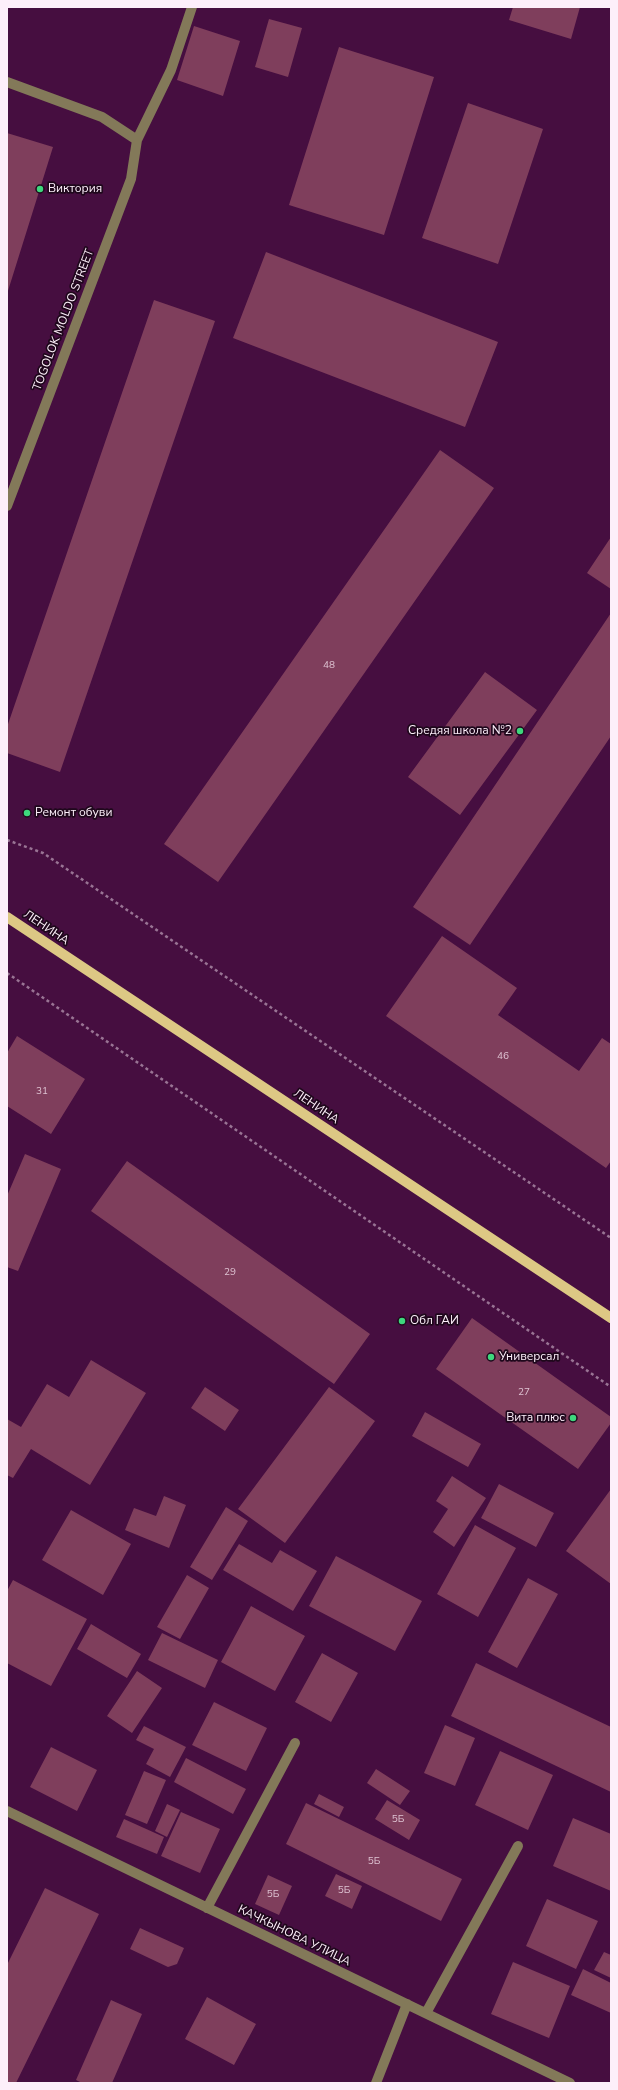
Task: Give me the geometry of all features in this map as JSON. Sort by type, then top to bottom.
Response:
[{"type":"main road","name":"ЛЕНИНА","points":[[7,918],[611,1318]]},
{"type":"street","name":"TOGOLOK MOLDO STREET","points":[[7,506],[131,180],[137,140],[171,70],[192,7]]},
{"type":"street","points":[[7,82],[102,117],[137,140]]},
{"type":"street","points":[[207,1908],[295,1743]]},
{"type":"street","name":"КАЧКЫНОВА УЛИЦА","points":[[7,1811],[570,2083]]},
{"type":"street","points":[[426,2013],[518,1846]]},
{"type":"street","points":[[376,2083],[407,2004]]},
{"type":"path","points":[[7,840],[43,853],[611,1238]]},
{"type":"path","points":[[7,974],[611,1387]]},
{"type":"building","points":[[513,7],[580,7],[571,39],[509,20]]},
{"type":"building","points":[[269,19],[302,28],[288,77],[255,67]]},
{"type":"building","points":[[194,26],[240,41],[223,96],[177,80]]},
{"type":"building","points":[[339,47],[434,77],[384,235],[289,205]]},
{"type":"building","points":[[468,103],[543,129],[498,264],[422,238]]},
{"type":"building","points":[[7,133],[53,147],[7,294]]},
{"type":"building","points":[[266,252],[498,342],[465,427],[233,338]]},
{"type":"building","points":[[154,300],[215,321],[60,772],[7,753],[7,727]]},
{"type":"building","points":[[440,450],[494,488],[218,882],[164,844]]},
{"type":"building","points":[[611,537],[611,589],[587,573]]},
{"type":"building","points":[[611,613],[611,736],[470,945],[413,907]]},
{"type":"building","points":[[485,672],[537,710],[460,815],[408,777]]},
{"type":"building","points":[[442,936],[517,988],[498,1015],[579,1071],[602,1038],[611,1044],[611,1161],[606,1168],[386,1016]]},
{"type":"building","points":[[17,1036],[85,1079],[51,1134],[7,1106],[7,1053]]},
{"type":"building","points":[[25,1154],[61,1169],[18,1271],[7,1267],[7,1196]]},
{"type":"building","points":[[127,1161],[370,1334],[334,1384],[91,1211]]},
{"type":"building","points":[[472,1318],[611,1417],[611,1423],[578,1469],[436,1369]]},
{"type":"building","points":[[91,1360],[146,1393],[90,1485],[31,1449],[13,1478],[7,1475],[7,1419],[21,1427],[47,1384],[69,1397]]},
{"type":"building","points":[[205,1387],[239,1410],[225,1431],[191,1408]]},
{"type":"building","points":[[329,1387],[375,1421],[285,1543],[238,1509]]},
{"type":"building","points":[[425,1412],[481,1444],[468,1467],[412,1436]]},
{"type":"building","points":[[452,1476],[486,1498],[454,1547],[433,1532],[448,1509],[436,1501]]},
{"type":"building","points":[[499,1484],[554,1513],[536,1547],[481,1518]]},
{"type":"building","points":[[611,1489],[611,1584],[566,1551]]},
{"type":"building","points":[[164,1496],[186,1505],[169,1548],[125,1530],[134,1508],[156,1516]]},
{"type":"building","points":[[226,1507],[248,1521],[212,1580],[190,1567]]},
{"type":"building","points":[[71,1510],[131,1544],[103,1595],[42,1560]]},
{"type":"building","points":[[475,1525],[516,1548],[478,1617],[437,1594]]},
{"type":"building","points":[[239,1544],[272,1563],[280,1550],[317,1571],[293,1611],[223,1570]]},
{"type":"building","points":[[336,1556],[422,1601],[395,1651],[309,1606]]},
{"type":"building","points":[[187,1575],[209,1588],[180,1639],[157,1627]]},
{"type":"building","points":[[528,1578],[558,1594],[517,1668],[488,1652]]},
{"type":"building","points":[[13,1580],[87,1619],[51,1686],[7,1663],[7,1591]]},
{"type":"building","points":[[251,1606],[305,1636],[275,1691],[221,1662]]},
{"type":"building","points":[[91,1624],[141,1654],[127,1678],[77,1649]]},
{"type":"building","points":[[162,1633],[218,1660],[205,1688],[148,1660]]},
{"type":"building","points":[[322,1653],[358,1673],[331,1722],[295,1702]]},
{"type":"building","points":[[476,1663],[611,1727],[611,1792],[451,1716]]},
{"type":"building","points":[[137,1671],[162,1688],[132,1733],[107,1716]]},
{"type":"building","points":[[214,1702],[267,1728],[246,1771],[192,1745]]},
{"type":"building","points":[[445,1725],[475,1738],[455,1786],[424,1773]]},
{"type":"building","points":[[144,1726],[186,1747],[170,1777],[146,1764],[154,1749],[136,1740]]},
{"type":"building","points":[[51,1747],[97,1770],[77,1811],[30,1787]]},
{"type":"building","points":[[500,1751],[553,1775],[528,1830],[475,1805]]},
{"type":"building","points":[[186,1758],[246,1789],[233,1814],[174,1782]]},
{"type":"building","points":[[376,1769],[410,1791],[400,1805],[367,1783]]},
{"type":"building","points":[[144,1771],[166,1780],[147,1824],[125,1815]]},
{"type":"building","points":[[319,1794],[344,1807],[339,1817],[314,1804]]},
{"type":"building","points":[[387,1800],[420,1820],[409,1840],[375,1819]]},
{"type":"building","points":[[306,1803],[462,1879],[441,1921],[286,1844]]},
{"type":"building","points":[[167,1804],[180,1810],[167,1837],[155,1831]]},
{"type":"building","points":[[181,1812],[220,1829],[200,1873],[161,1856]]},
{"type":"building","points":[[573,1818],[611,1834],[611,1891],[553,1866]]},
{"type":"building","points":[[124,1819],[164,1837],[157,1854],[116,1837]]},
{"type":"building","points":[[336,1874],[362,1886],[352,1909],[325,1896]]},
{"type":"building","points":[[268,1875],[292,1886],[279,1915],[255,1904]]},
{"type":"building","points":[[45,1888],[99,1914],[16,2083],[7,2083],[7,1965]]},
{"type":"building","points":[[547,1899],[598,1921],[576,1969],[526,1946]]},
{"type":"building","points":[[140,1928],[184,1948],[177,1964],[168,1967],[130,1949]]},
{"type":"building","points":[[604,1952],[611,1955],[611,1978],[594,1970]]},
{"type":"building","points":[[513,1962],[570,1986],[549,2038],[491,2014]]},
{"type":"building","points":[[583,1969],[611,1983],[611,2013],[571,1995]]},
{"type":"building","points":[[207,1997],[256,2024],[234,2065],[185,2039]]},
{"type":"building","points":[[111,2000],[142,2014],[112,2083],[82,2083],[76,2080]]},
{"type":"place","name":"Виктория","points":[[40,189]]},
{"type":"place","name":"Средяя школа №2","points":[[520,731]]},
{"type":"place","name":"Ремонт обуви","points":[[27,813]]},
{"type":"place","name":"Обл ГАИ","points":[[402,1321]]},
{"type":"place","name":"Универсал","points":[[491,1357]]},
{"type":"place","name":"Вита плюс","points":[[573,1418]]}]
